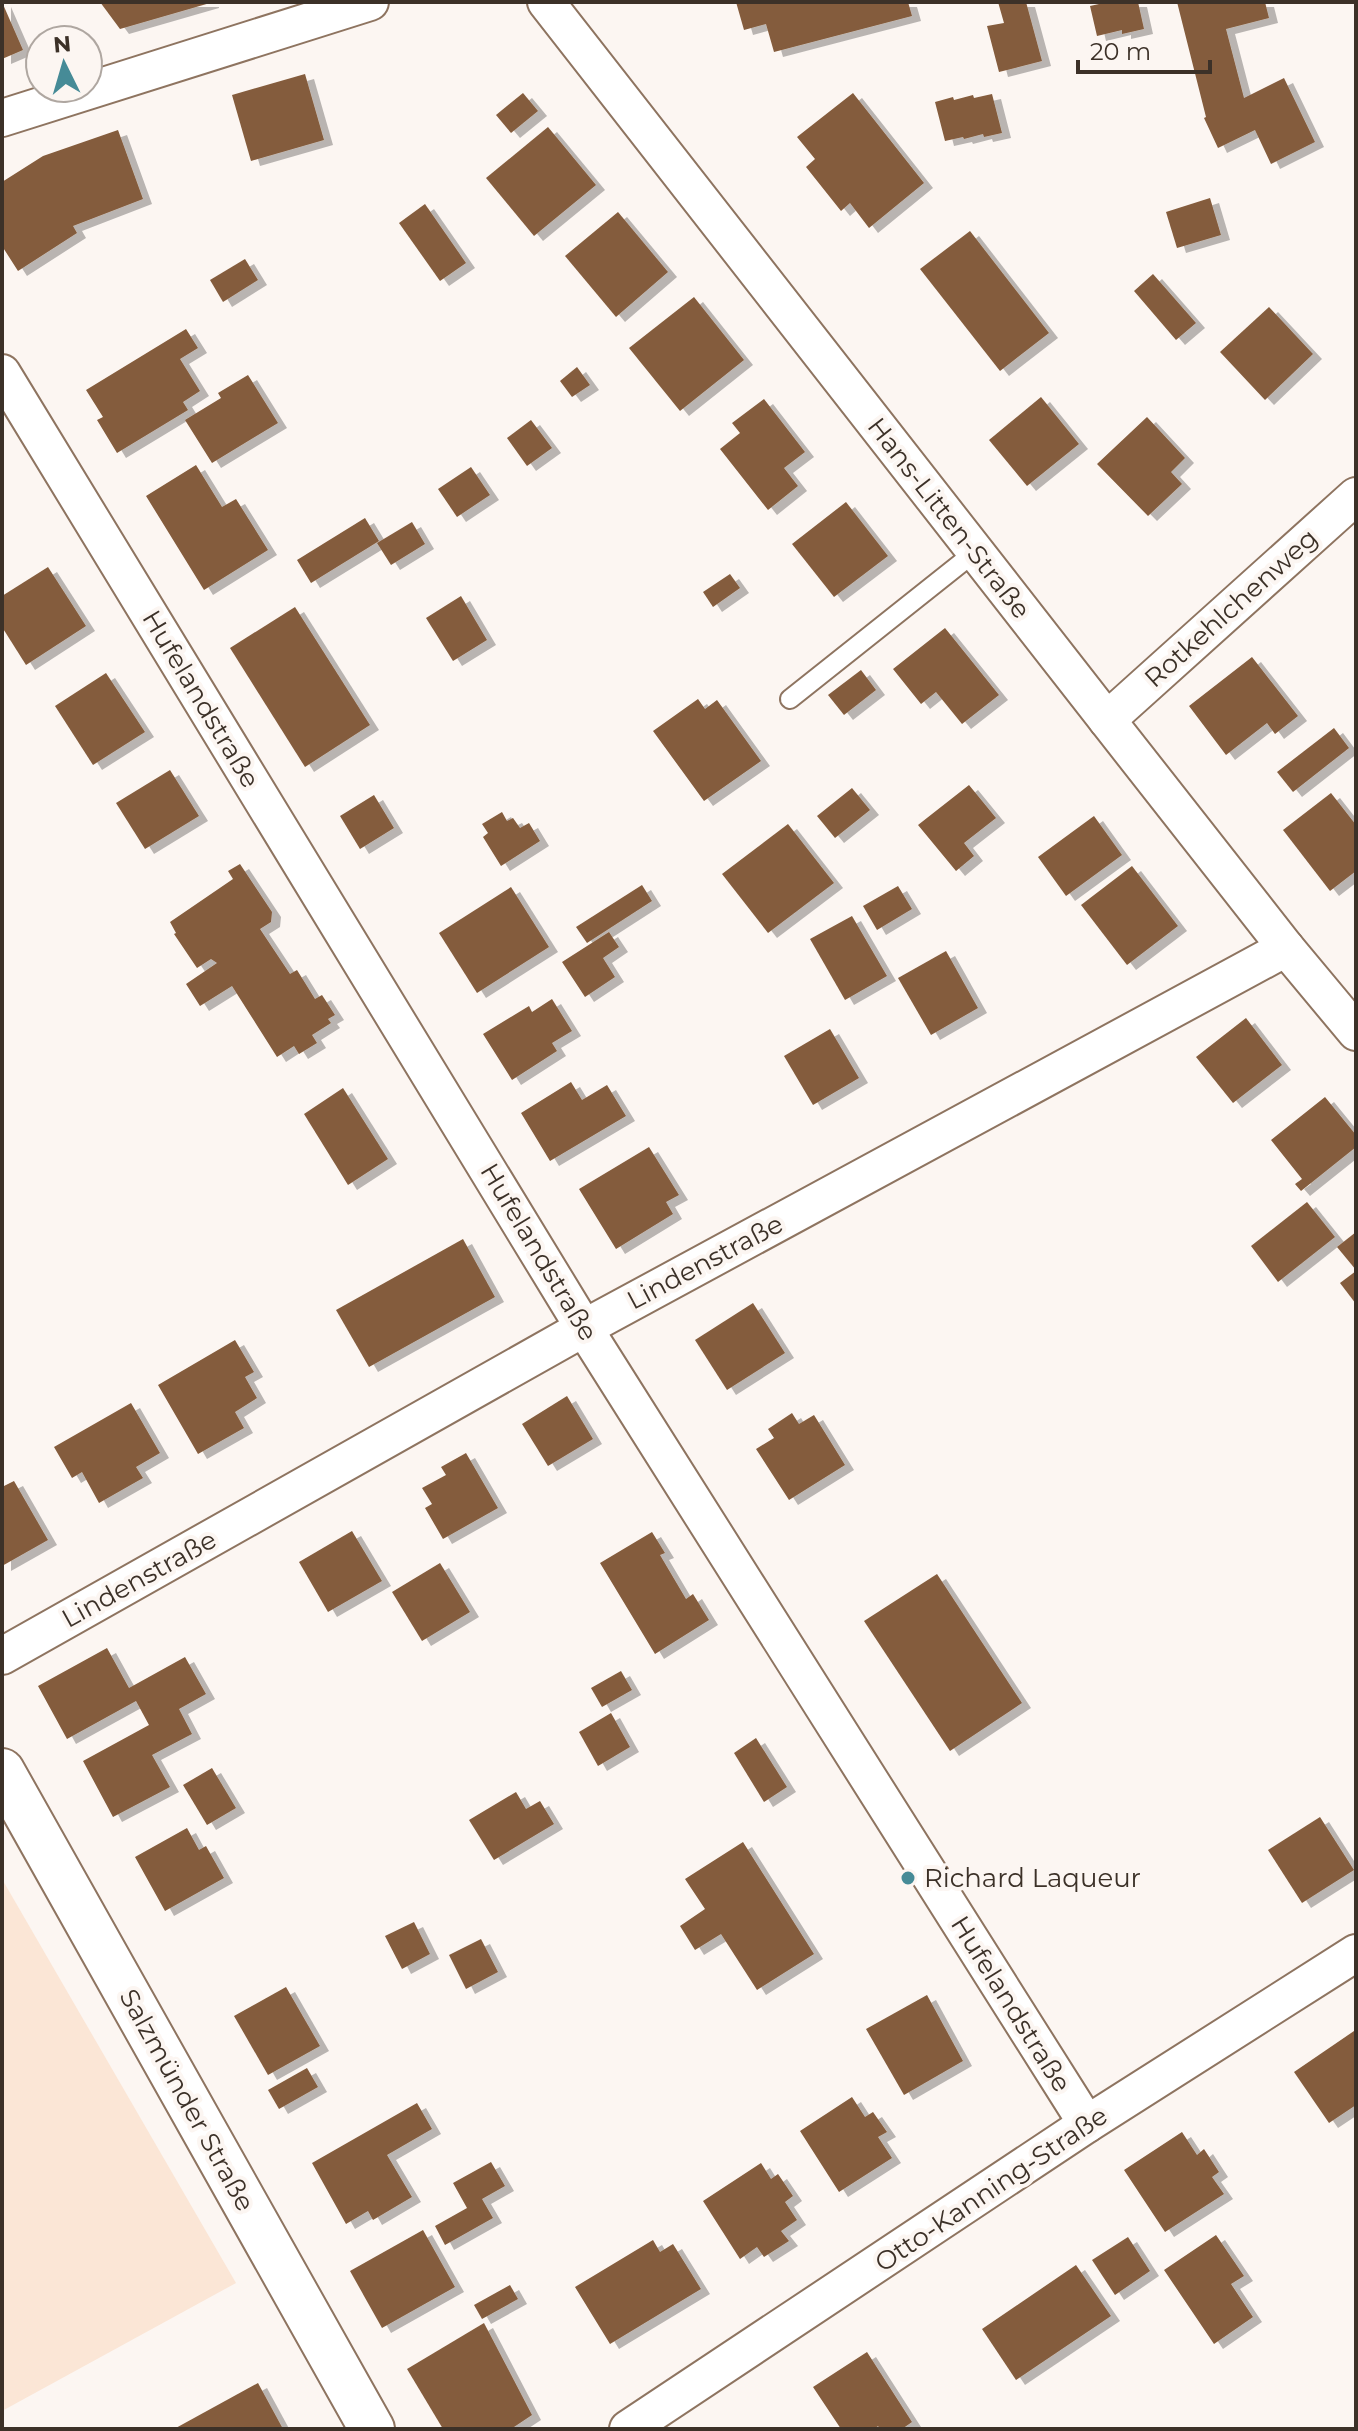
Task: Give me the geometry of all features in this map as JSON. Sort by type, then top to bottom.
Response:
[{"type":"main road","name":"Salzmünder Straße","points":[[2,1771],[372,2429]]},
{"type":"street","points":[[2,118],[370,2]]},
{"type":"street","name":"Hans-Litten-Straße","points":[[546,2],[1286,948],[1356,1032]]},
{"type":"street","name":"Hufelandstraße","points":[[2,373],[584,1328],[1087,2124]]},
{"type":"street","name":"Rotkehlchenweg","points":[[1107,720],[1356,496]]},
{"type":"street","name":"Lindenstraße","points":[[2,1656],[584,1328],[1286,948]]},
{"type":"street","name":"Otto-Kanning-Straße","points":[[628,2429],[1087,2124],[1356,1953]]},
{"type":"lane","points":[[790,699],[975,552]]},
{"type":"shaded area","points":[[2,1879],[236,2283],[2,2411]]},
{"type":"building","points":[[2,2],[23,50],[2,59]]},
{"type":"building","points":[[100,2],[210,2],[210,3],[120,29]]},
{"type":"building","points":[[736,2],[908,2],[912,16],[774,52],[766,24],[744,30]]},
{"type":"building","points":[[998,2],[1026,2],[1042,61],[999,72],[987,26],[1004,23]]},
{"type":"building","points":[[1108,2],[1138,2],[1144,29],[1097,36],[1090,6]]},
{"type":"building","points":[[1177,2],[1265,2],[1269,18],[1226,29],[1244,98],[1284,78],[1315,142],[1271,164],[1255,130],[1218,148],[1204,118]]},
{"type":"building","points":[[305,74],[324,140],[251,161],[232,95]]},
{"type":"building","points":[[523,93],[538,111],[511,133],[496,115]]},
{"type":"building","points":[[853,93],[924,183],[869,228],[850,203],[841,211],[806,167],[815,159],[797,137]]},
{"type":"building","points":[[992,94],[1002,133],[945,141],[935,102],[953,97],[954,100]]},
{"type":"building","points":[[548,127],[596,185],[534,236],[486,178]]},
{"type":"building","points":[[118,130],[143,199],[73,226],[77,233],[18,271],[2,246],[2,182],[43,156]]},
{"type":"building","points":[[1210,198],[1221,235],[1177,248],[1166,212]]},
{"type":"building","points":[[425,204],[466,263],[440,281],[399,223]]},
{"type":"building","points":[[618,212],[668,272],[616,317],[565,256]]},
{"type":"building","points":[[970,231],[1049,333],[1000,371],[920,269]]},
{"type":"building","points":[[245,259],[258,280],[223,302],[210,280]]},
{"type":"building","points":[[1153,274],[1196,323],[1176,340],[1134,291]]},
{"type":"building","points":[[694,297],[744,360],[680,411],[629,348]]},
{"type":"building","points":[[1269,307],[1313,354],[1265,400],[1220,352]]},
{"type":"building","points":[[186,329],[198,348],[180,359],[200,391],[183,402],[188,410],[117,453],[97,420],[103,417],[86,390]]},
{"type":"building","points":[[577,367],[590,385],[572,397],[560,381]]},
{"type":"building","points":[[248,375],[278,423],[212,463],[185,420],[221,398],[218,393]]},
{"type":"building","points":[[1041,397],[1079,444],[1027,486],[989,440]]},
{"type":"building","points":[[764,399],[805,452],[784,468],[798,486],[768,510],[720,449],[740,433],[732,423]]},
{"type":"building","points":[[1147,417],[1185,458],[1171,472],[1182,484],[1148,516],[1097,464]]},
{"type":"building","points":[[531,420],[552,448],[527,466],[507,438]]},
{"type":"building","points":[[196,465],[222,507],[236,499],[268,550],[204,590],[146,496]]},
{"type":"building","points":[[471,467],[490,495],[457,517],[438,489]]},
{"type":"building","points":[[846,502],[888,556],[834,597],[792,544]]},
{"type":"building","points":[[365,518],[379,541],[311,583],[297,560]]},
{"type":"building","points":[[412,522],[425,544],[391,565],[377,543]]},
{"type":"building","points":[[48,567],[86,626],[26,665],[2,627],[2,596]]},
{"type":"building","points":[[730,574],[740,588],[713,607],[703,592]]},
{"type":"building","points":[[461,596],[487,640],[453,661],[426,618]]},
{"type":"building","points":[[295,607],[370,725],[305,767],[230,648]]},
{"type":"building","points":[[945,628],[999,695],[962,724],[936,692],[921,704],[893,669]]},
{"type":"building","points":[[1252,657],[1298,716],[1275,734],[1267,723],[1226,755],[1189,706]]},
{"type":"building","points":[[861,670],[876,690],[844,715],[828,695]]},
{"type":"building","points":[[106,673],[145,732],[93,765],[55,706]]},
{"type":"building","points":[[698,699],[705,709],[717,700],[761,761],[704,801],[653,731]]},
{"type":"building","points":[[1334,728],[1349,748],[1293,792],[1277,772]]},
{"type":"building","points":[[170,770],[199,816],[145,849],[116,803]]},
{"type":"building","points":[[969,785],[996,818],[964,843],[974,856],[956,871],[918,825]]},
{"type":"building","points":[[852,788],[870,810],[835,838],[817,816]]},
{"type":"building","points":[[1331,793],[1356,825],[1356,871],[1330,891],[1283,830]]},
{"type":"building","points":[[374,795],[394,828],[360,849],[340,816]]},
{"type":"building","points":[[502,812],[507,821],[513,818],[520,828],[529,823],[540,841],[501,866],[483,837],[488,833],[482,824]]},
{"type":"building","points":[[1094,816],[1122,855],[1066,896],[1038,857]]},
{"type":"building","points":[[788,824],[834,883],[768,933],[722,874]]},
{"type":"building","points":[[240,864],[272,912],[271,922],[260,929],[290,974],[297,970],[315,999],[322,995],[335,1015],[328,1019],[331,1023],[312,1035],[317,1043],[299,1054],[294,1046],[277,1057],[232,986],[200,1006],[186,984],[217,963],[211,959],[197,968],[174,934],[170,922],[233,879],[228,871]]},
{"type":"building","points":[[1132,866],[1178,926],[1127,965],[1081,905]]},
{"type":"building","points":[[642,885],[652,901],[587,943],[576,927]]},
{"type":"building","points":[[898,886],[912,909],[877,930],[863,906]]},
{"type":"building","points":[[511,887],[549,947],[477,993],[439,933]]},
{"type":"building","points":[[852,916],[887,976],[845,1000],[810,939]]},
{"type":"building","points":[[609,932],[619,947],[603,958],[615,977],[585,997],[562,962]]},
{"type":"building","points":[[946,951],[978,1008],[931,1035],[898,978]]},
{"type":"building","points":[[552,999],[572,1031],[552,1043],[557,1051],[512,1080],[483,1034],[529,1006],[532,1012]]},
{"type":"building","points":[[1246,1018],[1282,1065],[1233,1103],[1196,1057]]},
{"type":"building","points":[[830,1029],[859,1078],[813,1105],[784,1056]]},
{"type":"building","points":[[571,1082],[582,1100],[607,1085],[626,1116],[550,1161],[521,1113]]},
{"type":"building","points":[[343,1088],[388,1159],[348,1185],[304,1114]]},
{"type":"building","points":[[1325,1097],[1356,1135],[1356,1147],[1301,1191],[1295,1184],[1302,1179],[1271,1140]]},
{"type":"building","points":[[649,1147],[679,1195],[666,1202],[673,1214],[616,1249],[579,1189]]},
{"type":"building","points":[[1307,1202],[1335,1237],[1278,1282],[1251,1246]]},
{"type":"building","points":[[1356,1232],[1356,1270],[1337,1247]]},
{"type":"building","points":[[463,1239],[495,1297],[369,1367],[336,1310]]},
{"type":"building","points":[[1356,1271],[1356,1304],[1340,1283]]},
{"type":"building","points":[[753,1303],[785,1353],[727,1390],[695,1340]]},
{"type":"building","points":[[235,1340],[254,1372],[245,1377],[257,1398],[235,1412],[244,1428],[198,1454],[158,1385]]},
{"type":"building","points":[[567,1396],[593,1439],[548,1466],[522,1424]]},
{"type":"building","points":[[131,1403],[160,1453],[136,1467],[143,1478],[99,1503],[82,1472],[72,1478],[54,1447]]},
{"type":"building","points":[[792,1413],[799,1424],[814,1415],[845,1465],[789,1500],[756,1449],[774,1438],[768,1429]]},
{"type":"building","points":[[466,1453],[498,1508],[443,1539],[425,1508],[432,1504],[422,1488],[446,1475],[441,1467]]},
{"type":"building","points":[[14,1481],[48,1540],[2,1566],[2,1487]]},
{"type":"building","points":[[352,1531],[382,1581],[328,1612],[299,1562]]},
{"type":"building","points":[[652,1532],[665,1553],[660,1555],[686,1599],[693,1594],[709,1620],[655,1654],[600,1563]]},
{"type":"building","points":[[440,1563],[470,1612],[422,1641],[392,1592]]},
{"type":"building","points":[[937,1574],[1022,1703],[950,1751],[864,1621]]},
{"type":"building","points":[[107,1648],[129,1688],[185,1657],[206,1694],[179,1709],[192,1734],[152,1755],[170,1787],[113,1817],[83,1761],[149,1725],[136,1701],[67,1739],[38,1686]]},
{"type":"building","points":[[621,1671],[632,1690],[602,1707],[591,1688]]},
{"type":"building","points":[[611,1713],[630,1747],[598,1766],[579,1732]]},
{"type":"building","points":[[756,1738],[787,1787],[764,1802],[734,1753]]},
{"type":"building","points":[[212,1768],[236,1808],[207,1825],[183,1785]]},
{"type":"building","points":[[516,1792],[526,1809],[540,1801],[554,1824],[494,1860],[469,1820]]},
{"type":"building","points":[[1320,1817],[1354,1870],[1302,1903],[1268,1850]]},
{"type":"building","points":[[187,1828],[199,1850],[206,1846],[224,1878],[165,1911],[135,1857]]},
{"type":"building","points":[[743,1842],[814,1954],[757,1990],[721,1934],[695,1950],[680,1926],[705,1909],[685,1879]]},
{"type":"building","points":[[414,1922],[430,1954],[402,1969],[385,1936]]},
{"type":"building","points":[[481,1939],[498,1972],[466,1989],[449,1955]]},
{"type":"building","points":[[286,1987],[320,2046],[268,2075],[234,2016]]},
{"type":"building","points":[[927,1995],[963,2061],[904,2095],[866,2029]]},
{"type":"building","points":[[1354,2031],[1356,2105],[1329,2123],[1294,2072]]},
{"type":"building","points":[[307,2068],[318,2087],[279,2109],[268,2090]]},
{"type":"building","points":[[852,2097],[865,2117],[873,2112],[887,2132],[878,2137],[892,2158],[839,2192],[800,2131]]},
{"type":"building","points":[[417,2103],[432,2129],[387,2155],[412,2197],[373,2220],[368,2211],[346,2224],[312,2163]]},
{"type":"building","points":[[1182,2132],[1197,2155],[1204,2149],[1219,2172],[1212,2177],[1224,2194],[1165,2232],[1124,2170]]},
{"type":"building","points":[[491,2162],[505,2186],[482,2199],[493,2218],[445,2245],[435,2226],[467,2208],[453,2183]]},
{"type":"building","points":[[761,2163],[771,2179],[778,2174],[793,2196],[785,2202],[797,2220],[781,2231],[789,2241],[764,2257],[757,2247],[740,2259],[703,2201]]},
{"type":"building","points":[[423,2230],[455,2287],[382,2328],[350,2271]]},
{"type":"building","points":[[1216,2235],[1244,2276],[1231,2284],[1253,2317],[1214,2344],[1164,2270]]},
{"type":"building","points":[[1128,2237],[1150,2271],[1115,2295],[1092,2260]]},
{"type":"building","points":[[653,2240],[660,2252],[673,2244],[701,2289],[610,2344],[575,2287]]},
{"type":"building","points":[[1076,2265],[1111,2316],[1016,2380],[982,2329]]},
{"type":"building","points":[[510,2285],[518,2299],[482,2319],[474,2305]]},
{"type":"building","points":[[484,2323],[532,2415],[511,2429],[443,2429],[407,2369]]},
{"type":"building","points":[[867,2352],[912,2422],[902,2429],[880,2429],[878,2426],[874,2429],[841,2429],[813,2387]]},
{"type":"building","points":[[258,2383],[283,2429],[174,2429]]},
{"type":"place","name":"Richard Laqueur","points":[[908,1878]]}]
